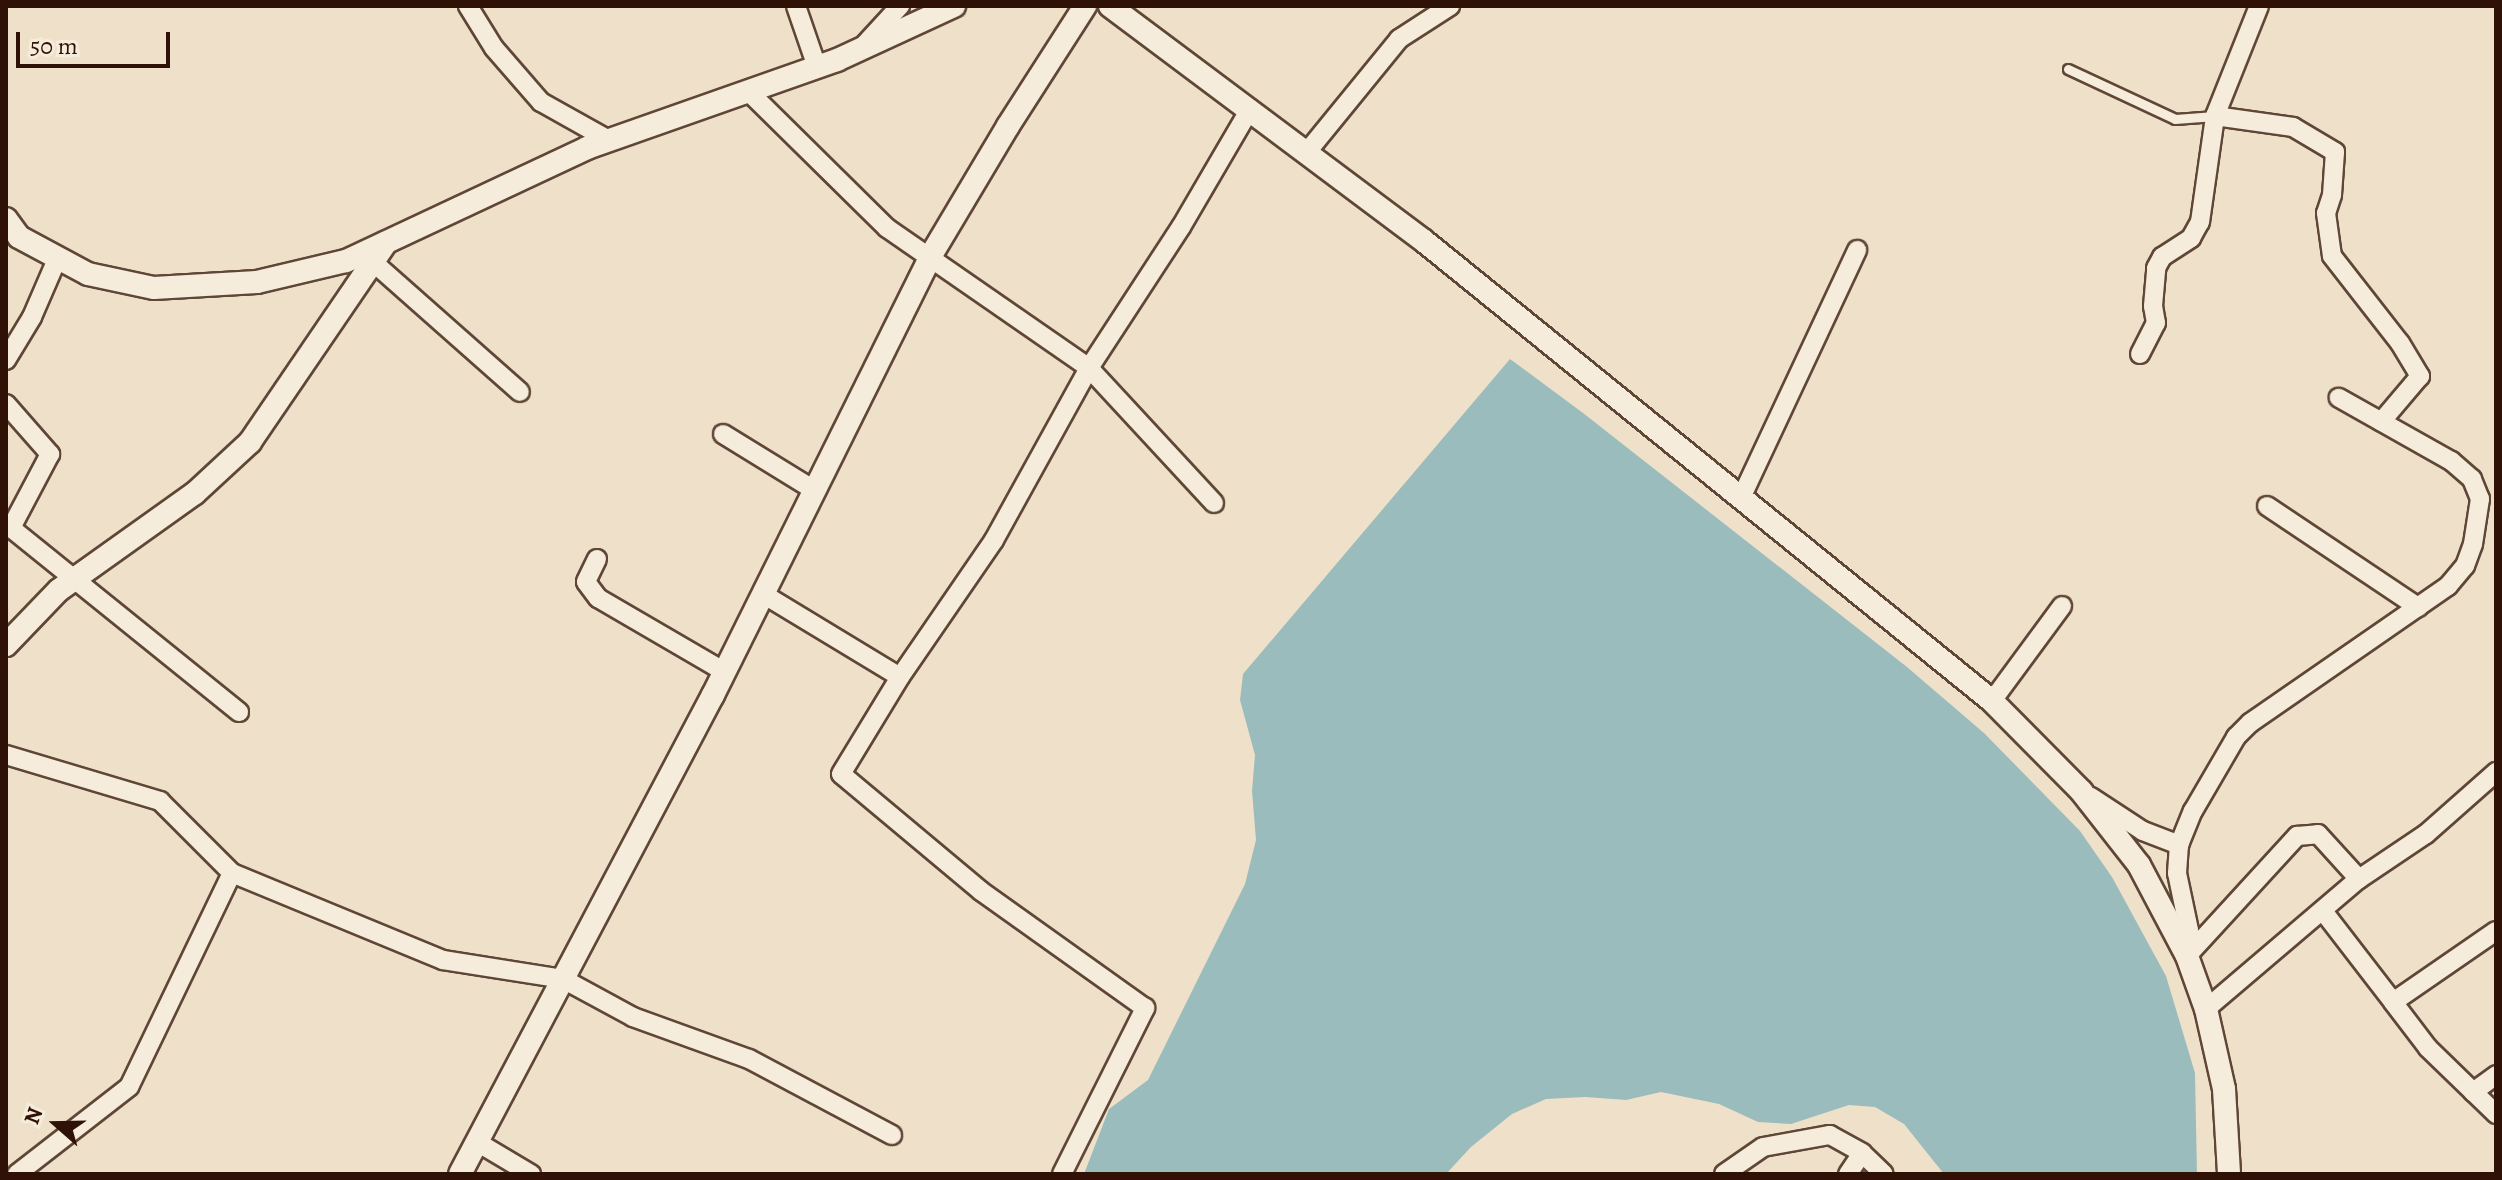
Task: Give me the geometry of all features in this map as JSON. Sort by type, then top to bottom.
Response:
[{"type":"street","points":[[468,6],[494,48],[541,102],[609,140]]},
{"type":"street","points":[[796,6],[817,67]]},
{"type":"street","points":[[861,49],[900,6]]},
{"type":"street","points":[[6,219],[19,237],[88,274],[154,288],[257,282],[346,261],[609,140],[817,67],[954,6]]},
{"type":"street","points":[[460,1174],[725,672],[930,257],[1008,126],[1085,6]]},
{"type":"street","points":[[1110,6],[1424,241],[1992,701],[2081,791],[2139,865],[2187,956],[2206,1009],[2224,1089],[2229,1174]]},
{"type":"street","points":[[1307,152],[1399,39],[1450,6]]},
{"type":"street","points":[[2140,354],[2156,323],[2153,306],[2156,268],[2162,257],[2191,238],[2200,222],[2215,116],[2259,6]]},
{"type":"street","points":[[748,91],[887,228],[1089,368],[1214,503]]},
{"type":"street","points":[[1062,1174],[1145,1008],[981,891],[841,774],[900,677],[994,540],[1089,368],[1181,227],[1250,109]]},
{"type":"street","points":[[2215,116],[2293,127],[2335,152],[2332,195],[2326,213],[2332,256],[2400,343],[2420,376],[2381,422]]},
{"type":"street","points":[[6,645],[72,580],[195,493],[250,442],[386,242]]},
{"type":"street","points":[[1741,498],[1857,250]]},
{"type":"street","points":[[6,360],[32,317],[58,257]]},
{"type":"street","points":[[373,262],[520,392]]},
{"type":"street","points":[[2187,956],[2189,930],[2177,873],[2179,845],[2193,811],[2236,737],[2250,723],[2448,586],[2465,566],[2473,544],[2480,499],[2472,479],[2451,461],[2339,398]]},
{"type":"street","points":[[6,404],[50,454],[11,528],[239,712]]},
{"type":"street","points":[[723,434],[814,490]]},
{"type":"street","points":[[2267,506],[2418,607]]},
{"type":"street","points":[[597,559],[586,582],[598,598],[725,672]]},
{"type":"street","points":[[763,594],[900,677]]},
{"type":"street","points":[[1992,701],[2062,606]]},
{"type":"street","points":[[6,755],[160,801],[232,873],[443,960],[563,979],[633,1017],[749,1059],[892,1135]]},
{"type":"street","points":[[2206,1009],[2359,879],[2400,854],[2496,772]]},
{"type":"street","points":[[2081,791],[2143,831],[2179,845]]},
{"type":"street","points":[[2187,956],[2297,836],[2318,834],[2359,879]]},
{"type":"street","points":[[17,1174],[129,1087],[232,873]]},
{"type":"street","points":[[2323,911],[2428,1048],[2496,1114]]},
{"type":"street","points":[[2393,1002],[2496,931]]},
{"type":"street","points":[[2473,1092],[2496,1075]]},
{"type":"street","points":[[1724,1174],[1763,1147],[1830,1135],[1862,1153],[1884,1174]]},
{"type":"street","points":[[477,1142],[531,1174]]},
{"type":"street","points":[[1848,1174],[1862,1153]]},
{"type":"lane","points":[[2068,69],[2175,119],[2215,116]]},
{"type":"water","points":[[1510,359],[1907,667],[1984,733],[2080,831],[2112,877],[2166,976],[2195,1073],[2197,1174],[1944,1174],[1904,1124],[1875,1107],[1849,1105],[1791,1124],[1758,1122],[1719,1104],[1661,1092],[1626,1100],[1585,1097],[1546,1099],[1512,1114],[1471,1147],[1446,1174],[1084,1174],[1109,1109],[1148,1080],[1245,884],[1256,840],[1252,791],[1255,755],[1240,700],[1243,674]]}]
